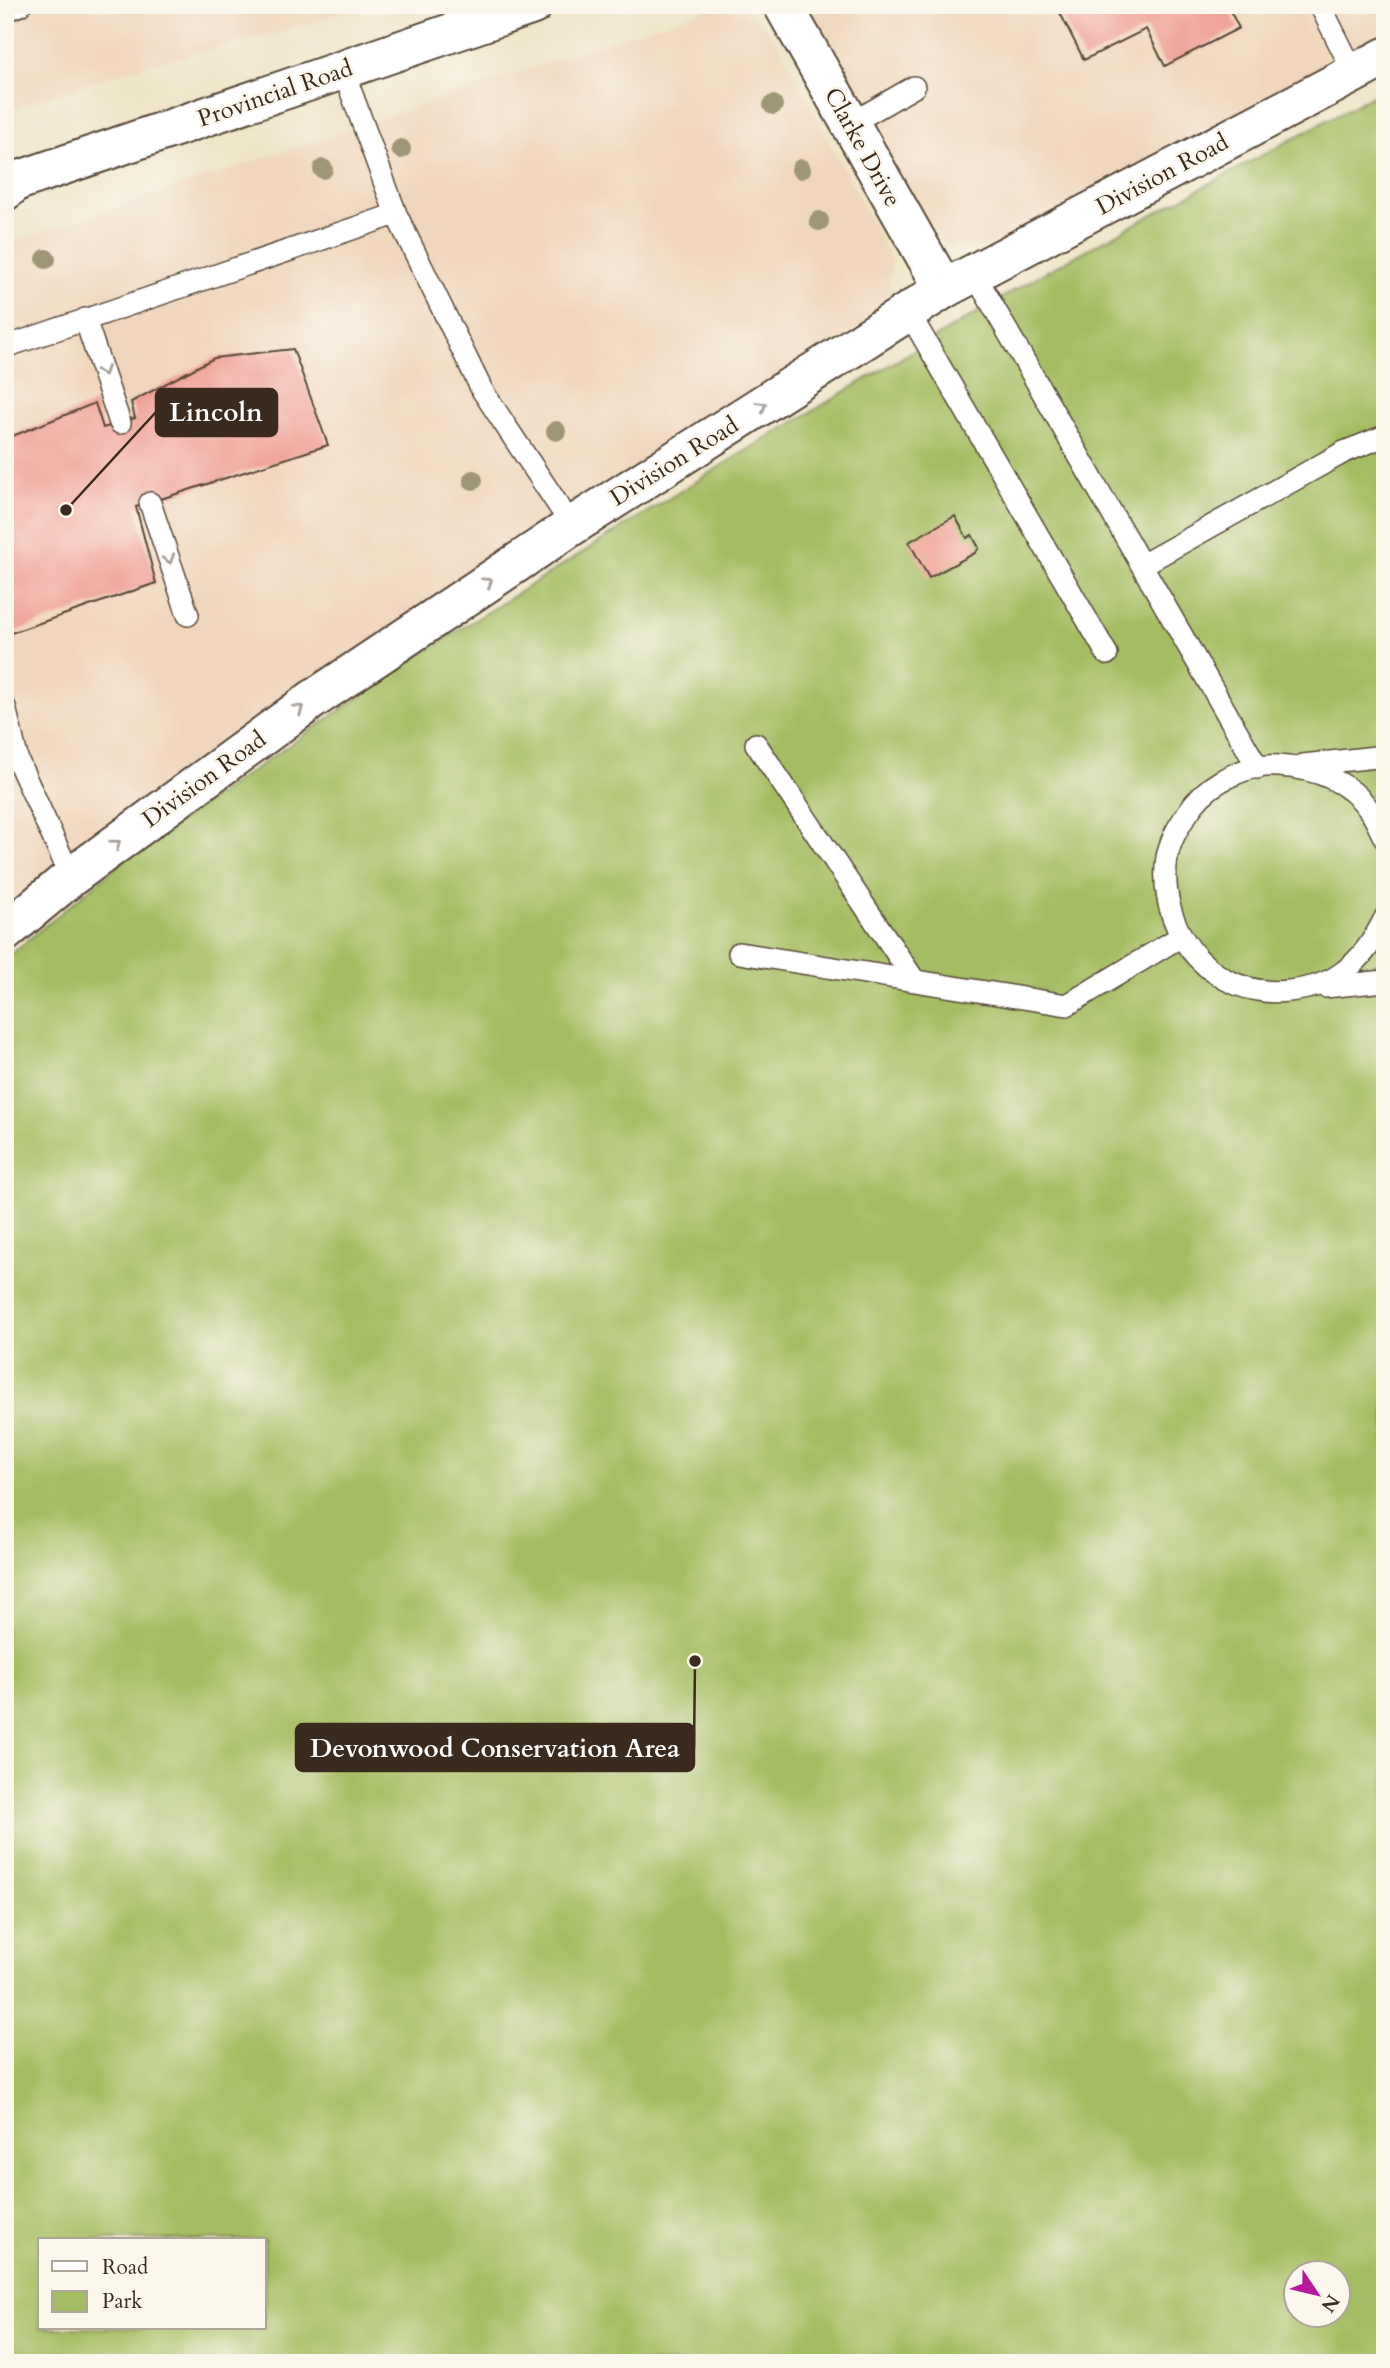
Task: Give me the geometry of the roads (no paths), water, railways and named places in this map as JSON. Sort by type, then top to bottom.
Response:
[{"type":"main road","name":"Provincial Road","points":[[9,183],[343,70],[480,14],[533,5]]},
{"type":"main road","name":"Clarke Drive","points":[[783,5],[850,124],[959,281]]},
{"type":"main road","name":"Division Road","points":[[5,932],[71,877],[312,700],[572,526],[959,281],[1369,65]]},
{"type":"lane","points":[[5,10],[20,5]]},
{"type":"lane","points":[[1320,5],[1369,65]]},
{"type":"lane","points":[[343,70],[396,214],[482,390],[572,526]]},
{"type":"lane","points":[[850,124],[914,87]]},
{"type":"lane","points":[[5,347],[396,214]]},
{"type":"lane","points":[[959,281],[1142,565],[1258,768]]},
{"type":"lane","points":[[909,313],[1107,654]]},
{"type":"lane","points":[[85,319],[120,423]]},
{"type":"lane","points":[[1142,565],[1343,452],[1385,436]]},
{"type":"lane","points":[[150,503],[188,615]]},
{"type":"lane","points":[[6,714],[18,761],[71,877]]},
{"type":"lane","points":[[756,744],[915,981]]},
{"type":"lane","points":[[1289,766],[1385,756]]},
{"type":"lane","points":[[1385,839],[1369,809],[1341,783],[1306,768],[1268,765],[1231,775],[1200,797],[1177,827],[1166,864],[1167,902],[1180,937],[1205,966],[1237,985],[1273,993],[1385,981]]},
{"type":"lane","points":[[1309,989],[1342,973],[1369,948],[1385,918]]},
{"type":"lane","points":[[739,953],[1067,1005],[1180,937]]},
{"type":"place","name":"Lincoln","points":[[66,510]]},
{"type":"place","name":"Devonwood Conservation Area","points":[[695,1661]]}]
